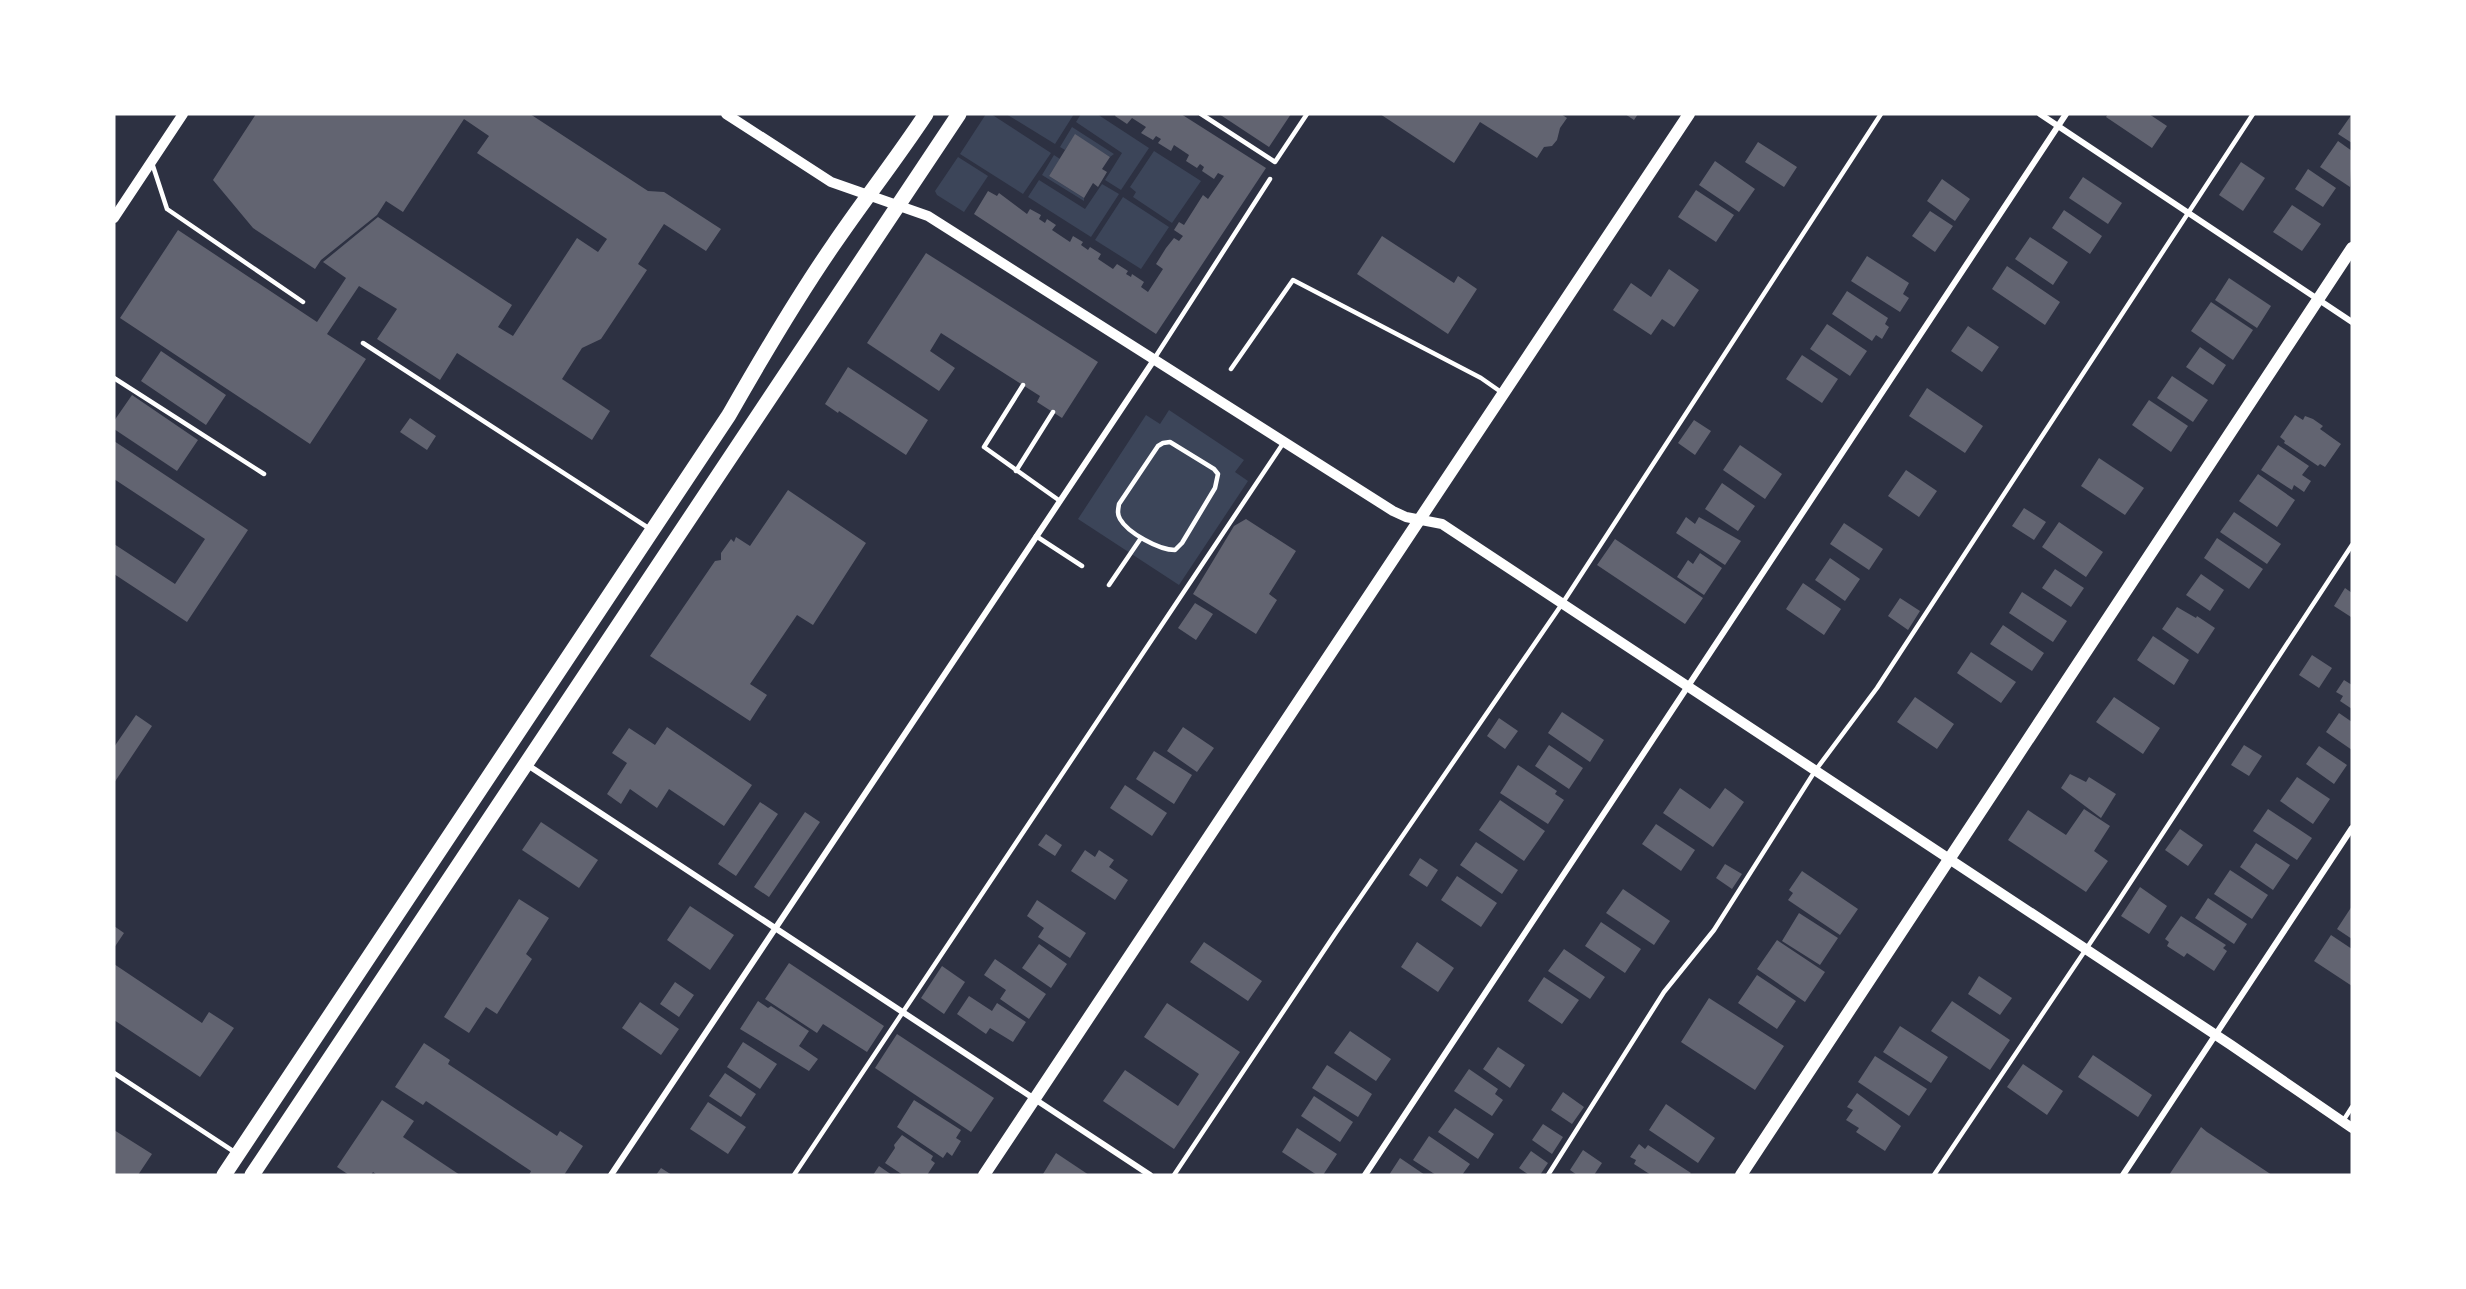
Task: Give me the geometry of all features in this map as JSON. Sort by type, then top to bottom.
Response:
[{"type":"main road","points":[[224,1175],[729,415],[793,306],[876,198],[926,114]]},
{"type":"main road","points":[[252,1175],[959,114]]},
{"type":"main road","points":[[984,1175],[1689,114]]},
{"type":"main road","points":[[1741,1175],[2352,248]]},
{"type":"street","points":[[114,218],[183,114]]},
{"type":"street","points":[[726,114],[831,182],[928,216],[1393,511],[1442,524],[2086,949],[2347,1125]]},
{"type":"street","points":[[2040,114],[2352,322]]},
{"type":"street","points":[[1365,1175],[2066,114]]},
{"type":"street","points":[[611,1175],[1154,360]]},
{"type":"street","points":[[525,764],[1150,1175]]},
{"type":"street","points":[[2123,1175],[2352,828]]},
{"type":"lane","points":[[1201,114],[1275,162],[1307,114]]},
{"type":"lane","points":[[1174,1175],[1335,934],[1562,604],[1881,114]]},
{"type":"lane","points":[[1548,1175],[1664,992],[1714,930],[1815,771],[1890,669],[2253,114]]},
{"type":"lane","points":[[152,162],[167,209],[303,302]]},
{"type":"lane","points":[[1154,360],[1270,179]]},
{"type":"lane","points":[[1231,369],[1293,280],[1481,378],[1503,394]]},
{"type":"lane","points":[[363,343],[652,530]]},
{"type":"lane","points":[[114,378],[264,474]]},
{"type":"lane","points":[[1023,385],[984,447],[1060,501]]},
{"type":"lane","points":[[1016,471],[1053,412]]},
{"type":"lane","points":[[1163,442],[1170,442],[1214,469],[1218,474],[1215,488],[1182,543],[1175,550],[1166,550],[1141,538],[1120,521],[1119,504],[1158,446],[1163,442]]},
{"type":"lane","points":[[794,1175],[1284,442]]},
{"type":"lane","points":[[1036,536],[1082,566]]},
{"type":"lane","points":[[1109,585],[1141,538]]},
{"type":"lane","points":[[1934,1175],[2352,545]]},
{"type":"lane","points":[[114,1073],[238,1154]]},
{"type":"lane","points":[[2347,1125],[2352,1107]]},
{"type":"shaded area","points":[[986,114],[991,114],[1051,153],[1023,194],[960,154]]},
{"type":"shaded area","points":[[1006,114],[1074,114],[1055,144]]},
{"type":"shaded area","points":[[1081,114],[1097,114],[1149,148],[1121,190],[1105,180],[1122,153],[1076,122]]},
{"type":"shaded area","points":[[1072,127],[1114,154],[1110,157],[1075,135],[1065,150],[1060,147]]},
{"type":"shaded area","points":[[1154,151],[1201,181],[1172,223],[1133,197],[1136,192],[1130,187]]},
{"type":"shaded area","points":[[1054,155],[1060,159],[1049,176],[1084,198],[1084,201],[1042,175]]},
{"type":"shaded area","points":[[958,157],[988,176],[964,212],[937,195],[935,191]]},
{"type":"shaded area","points":[[1039,180],[1085,209],[1102,184],[1119,194],[1091,237],[1028,197]]},
{"type":"shaded area","points":[[1123,197],[1169,227],[1141,269],[1095,240]]},
{"type":"shaded area","points":[[1169,410],[1244,460],[1235,472],[1248,481],[1179,585],[1078,519],[1146,415],[1160,424]]},
{"type":"building","points":[[256,114],[530,114],[648,191],[664,192],[721,229],[706,251],[664,224],[638,264],[647,270],[601,339],[582,348],[562,379],[610,411],[592,440],[457,353],[440,380],[377,339],[397,309],[359,286],[327,334],[366,359],[310,444],[120,318],[178,230],[317,322],[346,278],[323,262],[378,217],[512,305],[498,327],[513,336],[577,238],[598,252],[607,239],[477,153],[489,136],[464,119],[403,212],[386,201],[377,215],[321,260],[315,269],[253,228],[213,180]]},
{"type":"building","points":[[1116,114],[1181,114],[1266,168],[1156,334],[974,214],[988,191],[997,196],[999,193],[1027,214],[1030,209],[1041,215],[1039,219],[1045,223],[1047,219],[1056,225],[1052,230],[1070,242],[1073,236],[1083,242],[1081,245],[1088,250],[1090,247],[1101,254],[1098,259],[1113,269],[1117,264],[1128,271],[1126,274],[1131,277],[1132,274],[1144,282],[1141,287],[1148,292],[1163,269],[1156,264],[1166,248],[1174,238],[1179,241],[1183,236],[1174,230],[1179,222],[1184,225],[1203,195],[1208,199],[1224,176],[1218,173],[1214,179],[1202,171],[1204,167],[1200,164],[1197,168],[1186,161],[1189,155],[1174,145],[1171,151],[1158,143],[1161,139],[1156,136],[1153,140],[1141,133],[1146,127],[1132,118],[1127,124],[1115,116]]},
{"type":"building","points":[[1219,114],[1291,114],[1269,147]]},
{"type":"building","points":[[1380,114],[1561,114],[1567,118],[1560,128],[1557,140],[1552,146],[1544,147],[1537,158],[1480,122],[1454,163]]},
{"type":"building","points":[[1625,114],[1638,114],[1634,120]]},
{"type":"building","points":[[2108,114],[2149,114],[2167,126],[2152,148],[2106,117]]},
{"type":"building","points":[[2352,114],[2352,143],[2338,134]]},
{"type":"building","points":[[1075,134],[1110,157],[1102,169],[1107,172],[1098,187],[1093,183],[1084,198],[1049,176]]},
{"type":"building","points":[[2338,141],[2352,151],[2350,187],[2320,167]]},
{"type":"building","points":[[1758,142],[1797,167],[1784,187],[1745,162]]},
{"type":"building","points":[[1715,161],[1755,189],[1739,212],[1699,185]]},
{"type":"building","points":[[2241,162],[2265,178],[2243,211],[2219,195]]},
{"type":"building","points":[[2308,169],[2336,188],[2323,207],[2295,189]]},
{"type":"building","points":[[2083,177],[2122,203],[2108,224],[2069,198]]},
{"type":"building","points":[[1942,179],[1970,199],[1955,221],[1927,201]]},
{"type":"building","points":[[1696,190],[1734,215],[1716,242],[1678,217]]},
{"type":"building","points":[[2292,205],[2321,224],[2302,251],[2273,232]]},
{"type":"building","points":[[2064,210],[2102,236],[2090,254],[2052,228]]},
{"type":"building","points":[[1930,211],[1953,226],[1935,252],[1912,236]]},
{"type":"building","points":[[1382,236],[1454,283],[1458,276],[1477,289],[1448,334],[1357,274]]},
{"type":"building","points":[[2030,237],[2068,262],[2053,285],[2015,259]]},
{"type":"building","points":[[926,253],[1098,362],[1062,418],[1037,402],[1040,396],[941,333],[930,351],[955,368],[939,391],[867,343]]},
{"type":"building","points":[[1867,256],[1909,283],[1903,294],[1909,298],[1900,312],[1851,281]]},
{"type":"building","points":[[2007,266],[2060,302],[2045,325],[1992,289]]},
{"type":"building","points":[[1669,269],[1699,290],[1674,327],[1662,319],[1651,335],[1613,310],[1631,283],[1651,297]]},
{"type":"building","points":[[2229,278],[2271,306],[2257,328],[2215,300]]},
{"type":"building","points":[[1847,291],[1888,318],[1885,324],[1889,327],[1882,339],[1876,335],[1872,341],[1832,314]]},
{"type":"building","points":[[2211,302],[2253,330],[2233,360],[2191,331]]},
{"type":"building","points":[[1827,324],[1867,351],[1850,376],[1810,349]]},
{"type":"building","points":[[1968,326],[1999,347],[1982,372],[1951,351]]},
{"type":"building","points":[[2200,347],[2226,365],[2213,385],[2186,367]]},
{"type":"building","points":[[161,351],[226,395],[206,425],[141,381]]},
{"type":"building","points":[[1802,355],[1838,379],[1822,403],[1786,379]]},
{"type":"building","points":[[848,367],[928,420],[906,455],[825,404]]},
{"type":"building","points":[[2172,376],[2208,400],[2193,422],[2157,398]]},
{"type":"building","points":[[1927,388],[1983,426],[1965,453],[1909,416]]},
{"type":"building","points":[[132,395],[198,440],[177,471],[114,429],[114,421]]},
{"type":"building","points":[[2149,400],[2188,426],[2171,452],[2132,425]]},
{"type":"building","points":[[2295,415],[2303,420],[2305,416],[2313,419],[2323,426],[2320,429],[2341,444],[2325,467],[2320,464],[2318,466],[2284,443],[2285,441],[2280,437]]},
{"type":"building","points":[[410,418],[436,436],[427,450],[400,432]]},
{"type":"building","points":[[1694,420],[1711,431],[1695,455],[1678,443]]},
{"type":"building","points":[[114,441],[248,530],[187,622],[114,574],[114,544],[175,584],[205,539],[114,479]]},
{"type":"building","points":[[1740,445],[1782,474],[1765,499],[1723,470]]},
{"type":"building","points":[[2278,445],[2309,466],[2302,475],[2311,481],[2304,492],[2294,485],[2292,490],[2261,470]]},
{"type":"building","points":[[2099,458],[2144,488],[2125,515],[2081,486]]},
{"type":"building","points":[[1906,470],[1937,491],[1919,517],[1888,496]]},
{"type":"building","points":[[2258,474],[2295,500],[2277,527],[2239,501]]},
{"type":"building","points":[[1722,483],[1755,506],[1738,531],[1705,509]]},
{"type":"building","points":[[788,490],[866,543],[813,625],[797,615],[750,684],[767,695],[750,721],[650,656],[715,561],[721,560],[721,553],[731,539],[734,542],[736,537],[750,546]]},
{"type":"building","points":[[2024,508],[2046,522],[2034,540],[2012,526]]},
{"type":"building","points":[[2234,512],[2281,544],[2267,564],[2220,532]]},
{"type":"building","points":[[1686,517],[1695,524],[1699,517],[1741,541],[1725,565],[1676,533]]},
{"type":"building","points":[[1246,519],[1296,551],[1269,594],[1277,600],[1256,634],[1193,594],[1234,526]]},
{"type":"building","points":[[2059,522],[2103,552],[2086,577],[2042,547]]},
{"type":"building","points":[[1844,523],[1883,549],[1869,570],[1830,544]]},
{"type":"building","points":[[2217,538],[2263,569],[2249,589],[2204,558]]},
{"type":"building","points":[[1615,539],[1703,598],[1685,624],[1597,565]]},
{"type":"building","points":[[1700,553],[1722,568],[1704,595],[1677,577],[1688,560],[1693,564]]},
{"type":"building","points":[[1830,558],[1860,579],[1845,601],[1815,580]]},
{"type":"building","points":[[2055,569],[2084,588],[2071,607],[2042,588]]},
{"type":"building","points":[[2201,574],[2224,590],[2210,611],[2186,595]]},
{"type":"building","points":[[1803,583],[1841,609],[1824,635],[1786,609]]},
{"type":"building","points":[[2345,588],[2352,593],[2351,617],[2334,606]]},
{"type":"building","points":[[2022,592],[2067,621],[2053,642],[2009,613]]},
{"type":"building","points":[[1900,598],[1920,611],[1908,630],[1888,616]]},
{"type":"building","points":[[1195,603],[1213,614],[1196,640],[1178,628]]},
{"type":"building","points":[[2177,607],[2215,628],[2198,654],[2162,629]]},
{"type":"building","points":[[2003,625],[2044,653],[2032,671],[1990,644]]},
{"type":"building","points":[[2153,636],[2189,660],[2174,685],[2137,660]]},
{"type":"building","points":[[1971,652],[2016,682],[2001,703],[1957,673]]},
{"type":"building","points":[[2312,655],[2332,668],[2319,688],[2299,675]]},
{"type":"building","points":[[2344,680],[2352,685],[2352,709],[2340,701],[2343,696],[2336,692]]},
{"type":"building","points":[[1915,697],[1954,724],[1937,749],[1897,722]]},
{"type":"building","points":[[2114,697],[2160,728],[2143,754],[2096,722]]},
{"type":"building","points":[[1562,712],[1604,740],[1590,762],[1548,733]]},
{"type":"building","points":[[2339,713],[2352,722],[2352,750],[2326,732]]},
{"type":"building","points":[[136,715],[152,726],[114,783],[114,747]]},
{"type":"building","points":[[1499,718],[1518,731],[1505,749],[1487,736]]},
{"type":"building","points":[[667,727],[752,785],[724,826],[669,789],[657,808],[630,789],[621,804],[607,794],[627,763],[612,753],[629,728],[655,745]]},
{"type":"building","points":[[1183,727],[1214,748],[1197,772],[1167,751]]},
{"type":"building","points":[[1549,745],[1583,768],[1569,789],[1535,766]]},
{"type":"building","points":[[2244,745],[2262,756],[2249,776],[2231,765]]},
{"type":"building","points":[[2319,746],[2347,765],[2334,784],[2306,764]]},
{"type":"building","points":[[1154,751],[1192,775],[1174,804],[1136,779]]},
{"type":"building","points":[[1518,765],[1557,791],[1555,794],[1564,800],[1548,824],[1500,793]]},
{"type":"building","points":[[2070,774],[2086,782],[2089,777],[2116,794],[2101,818],[2061,788]]},
{"type":"building","points":[[2297,777],[2330,799],[2313,824],[2280,801]]},
{"type":"building","points":[[1125,785],[1167,813],[1152,836],[1110,808]]},
{"type":"building","points":[[1680,788],[1710,809],[1725,788],[1744,802],[1713,847],[1663,813]]},
{"type":"building","points":[[1500,800],[1545,831],[1524,861],[1479,830]]},
{"type":"building","points":[[760,802],[778,814],[736,876],[718,864]]},
{"type":"building","points":[[2084,809],[2110,826],[2094,851],[2108,861],[2086,892],[2008,840],[2028,810],[2066,835]]},
{"type":"building","points":[[2268,809],[2312,838],[2297,860],[2253,831]]},
{"type":"building","points":[[805,812],[820,822],[769,897],[754,887]]},
{"type":"building","points":[[541,822],[598,860],[579,888],[522,850]]},
{"type":"building","points":[[1656,824],[1695,850],[1681,871],[1642,844]]},
{"type":"building","points":[[2180,829],[2203,845],[2188,866],[2165,850]]},
{"type":"building","points":[[1046,834],[1062,845],[1055,856],[1038,845]]},
{"type":"building","points":[[1476,842],[1518,870],[1502,894],[1460,865]]},
{"type":"building","points":[[2256,843],[2290,865],[2273,890],[2240,867]]},
{"type":"building","points":[[1085,850],[1095,857],[1099,850],[1114,860],[1109,867],[1128,880],[1115,900],[1071,871]]},
{"type":"building","points":[[1420,858],[1438,870],[1427,887],[1409,875]]},
{"type":"building","points":[[1725,864],[1742,874],[1732,889],[1716,878]]},
{"type":"building","points":[[2230,870],[2268,895],[2252,919],[2214,894]]},
{"type":"building","points":[[1802,871],[1858,909],[1840,935],[1788,900],[1793,893],[1789,890]]},
{"type":"building","points":[[1457,876],[1497,903],[1481,927],[1441,900]]},
{"type":"building","points":[[2140,887],[2167,906],[2149,934],[2121,916]]},
{"type":"building","points":[[1623,889],[1670,921],[1654,945],[1606,913]]},
{"type":"building","points":[[2208,898],[2247,924],[2234,944],[2195,918]]},
{"type":"building","points":[[519,899],[549,918],[526,954],[532,959],[497,1014],[486,1007],[469,1033],[444,1017]]},
{"type":"building","points":[[1037,900],[1086,933],[1070,958],[1038,937],[1044,928],[1027,916]]},
{"type":"building","points":[[690,906],[734,935],[710,970],[667,940]]},
{"type":"building","points":[[2352,906],[2352,939],[2337,929]]},
{"type":"building","points":[[1799,913],[1838,938],[1820,965],[1782,941]]},
{"type":"building","points":[[2181,916],[2226,945],[2223,948],[2227,951],[2214,971],[2187,953],[2184,957],[2167,946],[2169,942],[2165,939]]},
{"type":"building","points":[[1601,922],[1641,949],[1625,973],[1585,946]]},
{"type":"building","points":[[114,926],[124,933],[114,948]]},
{"type":"building","points":[[2331,935],[2352,949],[2352,986],[2314,961]]},
{"type":"building","points":[[1777,940],[1825,972],[1805,1002],[1757,969]]},
{"type":"building","points":[[1204,942],[1262,981],[1248,1001],[1190,962]]},
{"type":"building","points":[[1417,942],[1454,968],[1438,992],[1401,967]]},
{"type":"building","points":[[1039,944],[1067,964],[1051,988],[1022,968]]},
{"type":"building","points":[[1564,949],[1605,977],[1590,999],[1548,971]]},
{"type":"building","points":[[995,959],[1046,994],[1029,1019],[1000,999],[1006,990],[984,975]]},
{"type":"building","points":[[789,963],[884,1026],[867,1052],[823,1024],[817,1033],[765,999]]},
{"type":"building","points":[[114,964],[202,1023],[209,1012],[234,1028],[200,1077],[114,1020]]},
{"type":"building","points":[[942,966],[965,982],[944,1014],[921,998]]},
{"type":"building","points":[[1757,975],[1796,1001],[1777,1029],[1738,1003]]},
{"type":"building","points":[[1979,976],[2012,998],[2000,1015],[1968,994]]},
{"type":"building","points":[[1544,977],[1579,1000],[1562,1024],[1528,1001]]},
{"type":"building","points":[[675,982],[694,995],[679,1017],[660,1004]]},
{"type":"building","points":[[969,996],[992,1011],[997,1003],[1026,1022],[1013,1042],[990,1028],[986,1034],[957,1014]]},
{"type":"building","points":[[1709,998],[1784,1046],[1755,1090],[1681,1042]]},
{"type":"building","points":[[758,1001],[768,1008],[771,1006],[809,1031],[799,1046],[818,1059],[809,1071],[740,1029]]},
{"type":"building","points":[[1952,1001],[2010,1040],[1990,1070],[1931,1031]]},
{"type":"building","points":[[640,1002],[679,1029],[661,1055],[622,1028]]},
{"type":"building","points":[[1167,1003],[1240,1052],[1174,1149],[1103,1101],[1125,1070],[1178,1106],[1199,1074],[1144,1037]]},
{"type":"building","points":[[1900,1026],[1948,1057],[1931,1083],[1883,1052]]},
{"type":"building","points":[[1350,1031],[1391,1059],[1376,1081],[1334,1053]]},
{"type":"building","points":[[897,1034],[994,1098],[971,1132],[875,1068]]},
{"type":"building","points":[[743,1042],[777,1064],[760,1089],[727,1067]]},
{"type":"building","points":[[424,1043],[450,1060],[448,1064],[557,1136],[560,1131],[583,1146],[564,1175],[529,1175],[531,1171],[426,1101],[423,1105],[395,1087]]},
{"type":"building","points":[[1498,1047],[1525,1065],[1510,1088],[1483,1069]]},
{"type":"building","points":[[2093,1055],[2152,1095],[2138,1117],[2078,1077]]},
{"type":"building","points":[[1875,1056],[1927,1089],[1909,1116],[1858,1082]]},
{"type":"building","points":[[2023,1064],[2063,1091],[2047,1115],[2007,1087]]},
{"type":"building","points":[[1327,1065],[1372,1094],[1358,1117],[1312,1088]]},
{"type":"building","points":[[1469,1069],[1498,1089],[1495,1094],[1503,1100],[1492,1116],[1454,1091]]},
{"type":"building","points":[[725,1073],[756,1094],[741,1117],[709,1096]]},
{"type":"building","points":[[1563,1092],[1584,1107],[1572,1124],[1551,1110]]},
{"type":"building","points":[[1857,1093],[1901,1126],[1885,1151],[1856,1132],[1859,1128],[1846,1120],[1853,1110],[1847,1107]]},
{"type":"building","points":[[1314,1096],[1353,1122],[1340,1142],[1301,1116]]},
{"type":"building","points":[[382,1100],[414,1121],[403,1137],[460,1175],[377,1175],[373,1172],[371,1175],[349,1175],[337,1167]]},
{"type":"building","points":[[914,1100],[961,1130],[956,1138],[961,1141],[952,1156],[947,1152],[943,1158],[897,1127]]},
{"type":"building","points":[[708,1102],[746,1127],[728,1154],[690,1129]]},
{"type":"building","points":[[1666,1104],[1715,1138],[1698,1163],[1649,1130]]},
{"type":"building","points":[[1455,1108],[1494,1134],[1478,1159],[1438,1132]]},
{"type":"building","points":[[1543,1124],[1563,1137],[1552,1154],[1532,1140]]},
{"type":"building","points":[[2201,1127],[2207,1132],[2272,1175],[2169,1175]]},
{"type":"building","points":[[1297,1128],[1337,1154],[1323,1175],[1317,1175],[1282,1152]]},
{"type":"building","points":[[114,1130],[152,1154],[138,1175],[114,1175]]},
{"type":"building","points":[[902,1135],[933,1156],[931,1160],[935,1163],[927,1175],[903,1175],[885,1163]]},
{"type":"building","points":[[1429,1136],[1470,1164],[1462,1175],[1436,1175],[1413,1160]]},
{"type":"building","points":[[1639,1144],[1645,1149],[1648,1145],[1691,1173],[1689,1175],[1651,1175],[1634,1164],[1636,1160],[1630,1157]]},
{"type":"building","points":[[1583,1150],[1602,1163],[1594,1175],[1577,1175],[1570,1170]]},
{"type":"building","points":[[1531,1151],[1548,1163],[1540,1175],[1529,1175],[1519,1168]]},
{"type":"building","points":[[1056,1153],[1089,1175],[1043,1174]]},
{"type":"building","points":[[1400,1158],[1425,1175],[1389,1175]]},
{"type":"building","points":[[879,1166],[892,1175],[873,1175]]},
{"type":"building","points":[[661,1168],[672,1175],[656,1175]]}]
